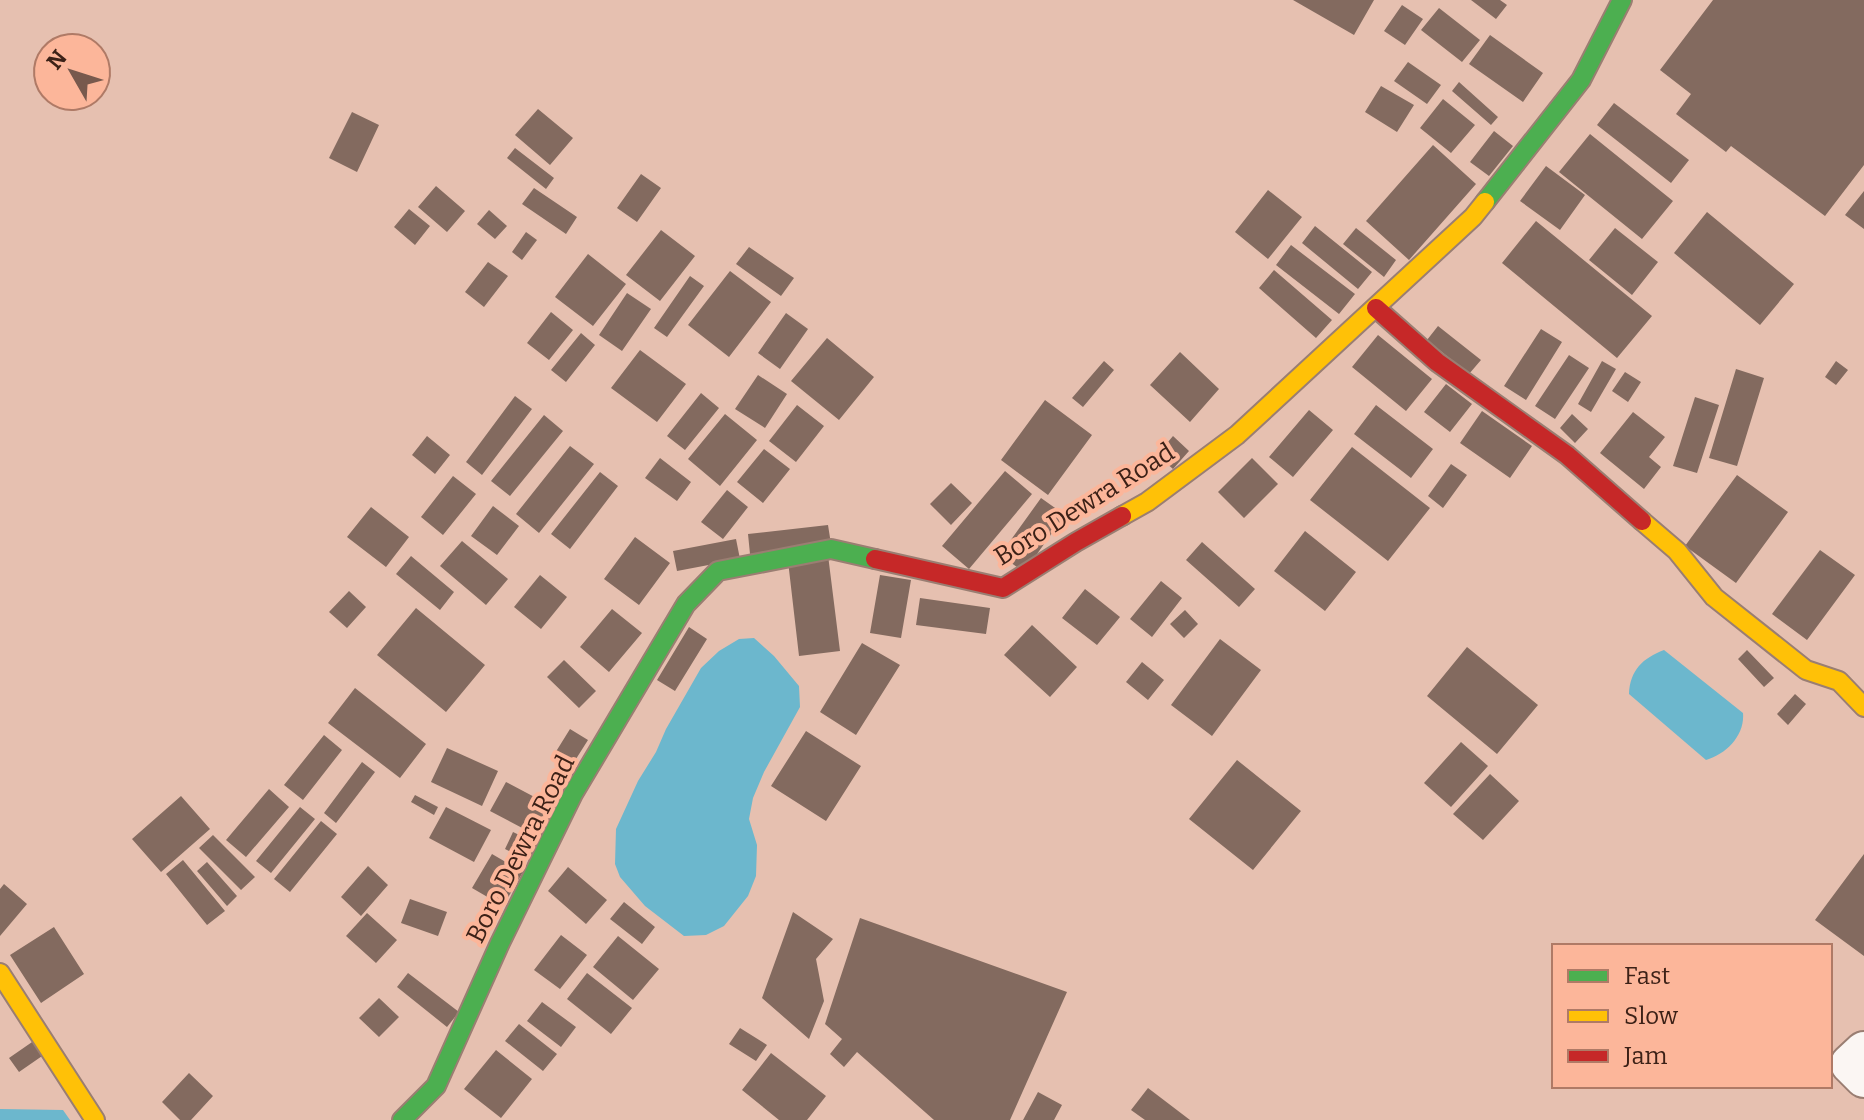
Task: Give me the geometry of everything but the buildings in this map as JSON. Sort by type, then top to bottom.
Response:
[{"type":"street","name":"Boro Dewra Road","points":[[402,1120],[436,1086],[500,943],[573,794],[686,604],[718,571],[831,549],[1003,588],[1147,502],[1237,435],[1473,217],[1581,80],[1622,0]]},
{"type":"street","points":[[1376,308],[1437,362],[1567,455],[1677,551],[1714,597],[1806,670],[1839,681],[1864,707]]},
{"type":"street","points":[[0,973],[95,1120]]},
{"type":"street","points":[[1864,1051],[1850,1064],[1864,1078]]},
{"type":"water","points":[[754,638],[799,686],[800,707],[753,798],[749,819],[757,845],[756,876],[748,896],[724,926],[706,935],[684,936],[645,906],[620,877],[615,864],[616,829],[638,781],[701,668],[719,651],[739,639]]},
{"type":"water","points":[[1664,650],[1743,713],[1738,736],[1714,757],[1706,760],[1629,694],[1632,678],[1639,666]]},
{"type":"water","points":[[0,1109],[63,1110],[70,1120],[0,1120]]},
{"type":"traffic: fast","points":[[1485,202],[1581,80],[1622,0]]},
{"type":"traffic: fast","points":[[402,1120],[436,1086],[500,943],[573,794],[686,604],[718,571],[831,549],[875,559]]},
{"type":"traffic: slow","points":[[1122,516],[1147,502],[1237,435],[1473,217],[1485,202]]},
{"type":"traffic: slow","points":[[1642,521],[1677,551],[1714,597],[1806,670],[1839,681],[1864,707]]},
{"type":"traffic: slow","points":[[0,973],[95,1120]]},
{"type":"traffic: jam","points":[[1376,308],[1437,362],[1567,455],[1642,521]]},
{"type":"traffic: jam","points":[[875,559],[1003,588],[1122,516]]}]
